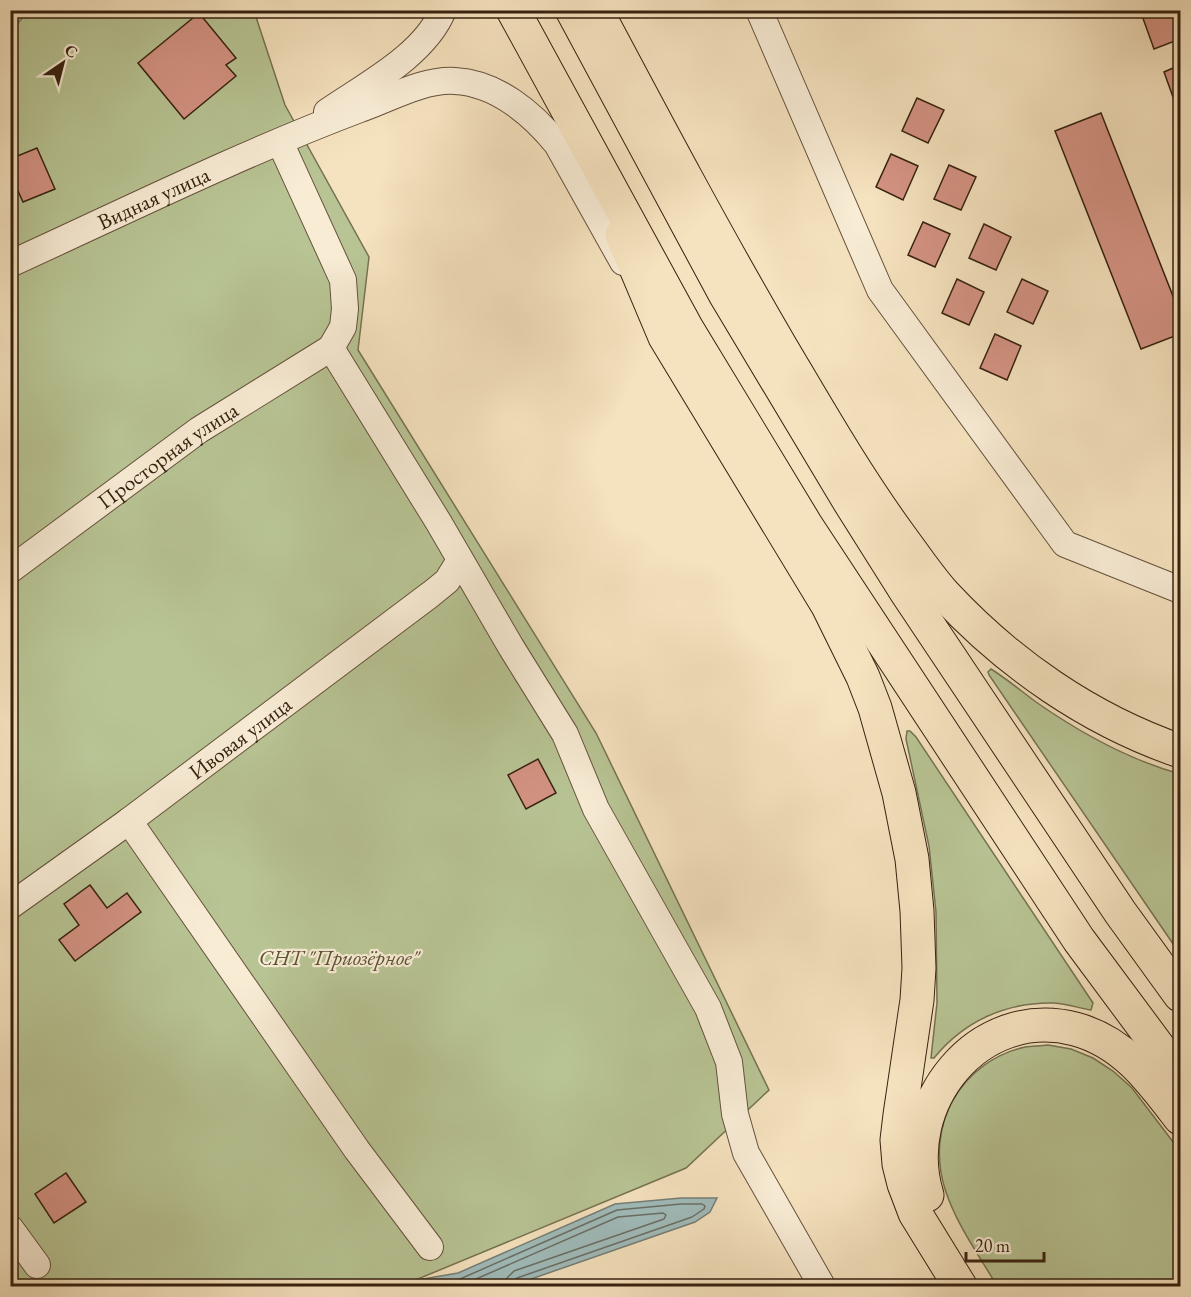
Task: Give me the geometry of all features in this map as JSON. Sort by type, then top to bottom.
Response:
[{"type":"main road","points":[[513,10],[686,327],[743,423],[865,617],[1079,940],[1180,1076]]},
{"type":"main road","points":[[572,10],[725,294],[849,501],[905,590],[1120,912],[1180,995]]},
{"type":"main road","points":[[596,10],[744,283],[808,394],[873,499],[943,592],[1014,660],[1053,688],[1130,731],[1180,751]]},
{"type":"main road","points":[[582,136],[664,337],[828,606],[863,677],[884,738],[899,793],[912,859],[917,911],[919,968],[913,1033],[897,1140],[899,1164],[915,1213],[960,1287]]},
{"type":"main road","points":[[975,1287],[926,1193],[921,1156],[927,1112],[939,1086],[953,1068],[971,1052],[989,1040],[1029,1026],[1074,1028],[1108,1043],[1145,1071],[1180,1118]]},
{"type":"street","points":[[288,138],[412,53],[435,26],[443,10]]},
{"type":"street","points":[[759,10],[880,290],[1065,544],[1180,590]]},
{"type":"street","points":[[288,138],[437,82],[467,82],[502,96],[530,115],[557,144],[664,337],[743,423]]},
{"type":"street","points":[[288,138],[343,280],[345,309],[343,327],[331,348],[565,734],[596,809],[708,1008],[729,1062],[735,1114],[746,1153],[822,1287]]},
{"type":"street","name":"Видная улица","points":[[10,264],[288,138]]},
{"type":"street","name":"Просторная улица","points":[[10,570],[199,430],[331,348]]},
{"type":"street","name":"Ивовая улица","points":[[10,906],[129,821],[431,594],[447,581],[460,560]]},
{"type":"street","points":[[129,821],[357,1150],[430,1247]]},
{"type":"street","points":[[10,1228],[37,1264]]},
{"type":"green space","name":"СНТ \"Приозёрное\"","points":[[28,11],[254,11],[285,105],[369,257],[358,350],[596,733],[769,1090],[686,1168],[401,1286],[11,1286],[10,32]]},
{"type":"green space","points":[[991,669],[1036,702],[1087,734],[1142,761],[1180,774],[1180,954],[989,675],[988,672]]},
{"type":"green space","points":[[907,731],[916,737],[1093,1003],[1091,1010],[1054,1003],[1003,1010],[972,1024],[934,1058],[931,1058],[937,1003],[936,912],[929,846],[906,739]]},
{"type":"green space","points":[[1048,1045],[1071,1049],[1093,1058],[1113,1071],[1132,1088],[1180,1151],[1180,1286],[997,1286],[962,1227],[945,1189],[940,1165],[940,1142],[944,1120],[953,1100],[966,1082],[982,1067],[1002,1055],[1025,1047]]},
{"type":"water","points":[[10,11],[28,11],[11,32]]},
{"type":"water","points":[[681,1198],[717,1198],[710,1212],[695,1222],[511,1286],[382,1286],[458,1273],[615,1204]]},
{"type":"building","points":[[1140,10],[1180,10],[1180,39],[1154,49]]},
{"type":"building","points":[[199,13],[236,58],[226,65],[236,76],[184,119],[138,63]]},
{"type":"building","points":[[1180,65],[1180,111],[1178,111],[1164,72]]},
{"type":"building","points":[[917,98],[944,110],[928,143],[902,131]]},
{"type":"building","points":[[1101,113],[1180,314],[1180,334],[1141,349],[1055,131]]},
{"type":"building","points":[[37,148],[55,189],[23,202],[10,173],[10,159]]},
{"type":"building","points":[[891,154],[918,166],[903,200],[876,187]]},
{"type":"building","points":[[949,165],[976,177],[961,210],[934,199]]},
{"type":"building","points":[[923,222],[950,234],[935,267],[908,255]]},
{"type":"building","points":[[984,224],[1011,237],[996,270],[969,258]]},
{"type":"building","points":[[957,279],[984,292],[969,325],[942,313]]},
{"type":"building","points":[[1022,279],[1048,291],[1033,324],[1007,312]]},
{"type":"building","points":[[995,334],[1021,346],[1007,380],[980,368]]},
{"type":"building","points":[[538,759],[556,793],[526,809],[508,775]]},
{"type":"building","points":[[90,885],[107,908],[127,893],[141,912],[75,961],[59,940],[79,925],[64,904]]},
{"type":"building","points":[[66,1173],[86,1202],[54,1223],[35,1194]]}]
